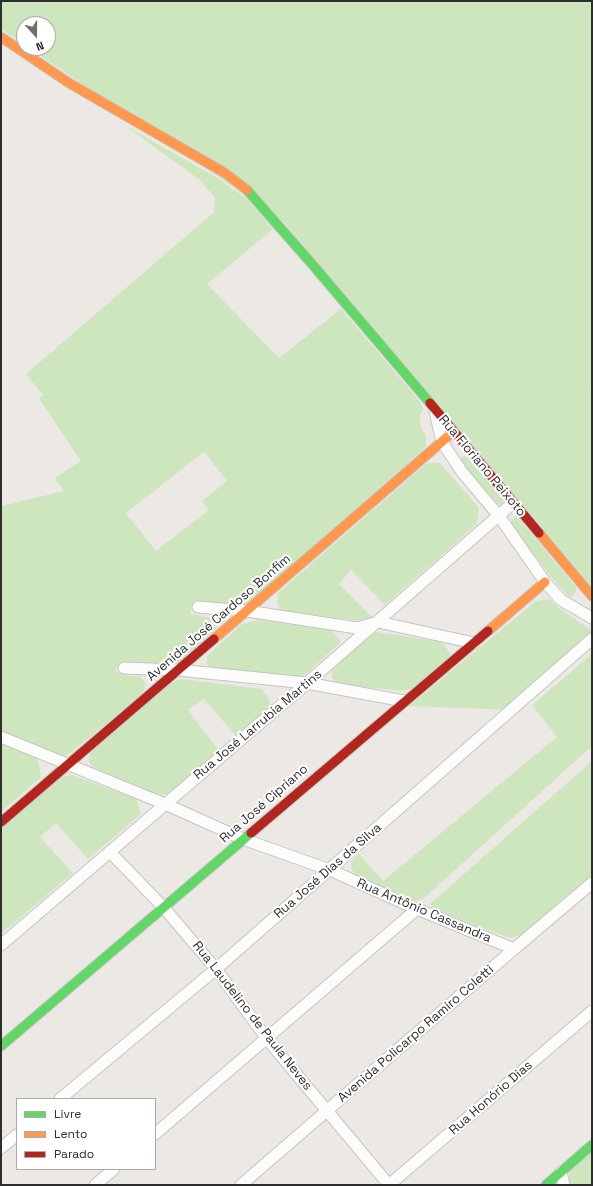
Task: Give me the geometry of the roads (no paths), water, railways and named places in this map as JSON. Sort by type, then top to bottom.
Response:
[{"type":"street","points":[[1,38],[69,83],[225,173],[250,193],[317,270],[434,410]]},
{"type":"street","name":"Rua Floriano Peixoto","points":[[434,410],[592,596]]},
{"type":"street","name":"Rua Floriano Peixoto","points":[[434,410],[442,442],[462,472],[498,516],[545,582],[561,600],[592,618]]},
{"type":"street","name":"Avenida José Cardoso Bonfim","points":[[1,822],[248,611],[453,432]]},
{"type":"street","name":"Rua José Larrubia Martins","points":[[1,945],[308,683],[513,503]]},
{"type":"street","name":"Rua José Cipriano","points":[[1,1046],[545,582]]},
{"type":"street","points":[[198,607],[248,611],[357,628],[378,622],[474,643]]},
{"type":"street","name":"Rua José Dias da Silva","points":[[61,1098],[216,969],[592,639]]},
{"type":"street","points":[[124,668],[178,670],[308,683],[404,701]]},
{"type":"street","name":"Rua Antônio Cassandra","points":[[1,738],[165,804],[243,839],[330,870],[417,909],[514,949]]},
{"type":"street","name":"Rua Laudelino de Paula Neves","points":[[110,852],[164,908],[216,969],[267,1039],[389,1185]]},
{"type":"street","name":"Avenida Policarpo Ramiro Coletti","points":[[241,1185],[592,883]]},
{"type":"street","points":[[156,1133],[417,909]]},
{"type":"street","name":"Rua Honório Dias","points":[[389,1185],[592,1012]]},
{"type":"street","points":[[1,1148],[16,1136]]},
{"type":"street","points":[[546,1185],[592,1145]]},
{"type":"street","points":[[95,1185],[113,1170]]},
{"type":"street","points":[[561,1172],[564,1185]]}]
